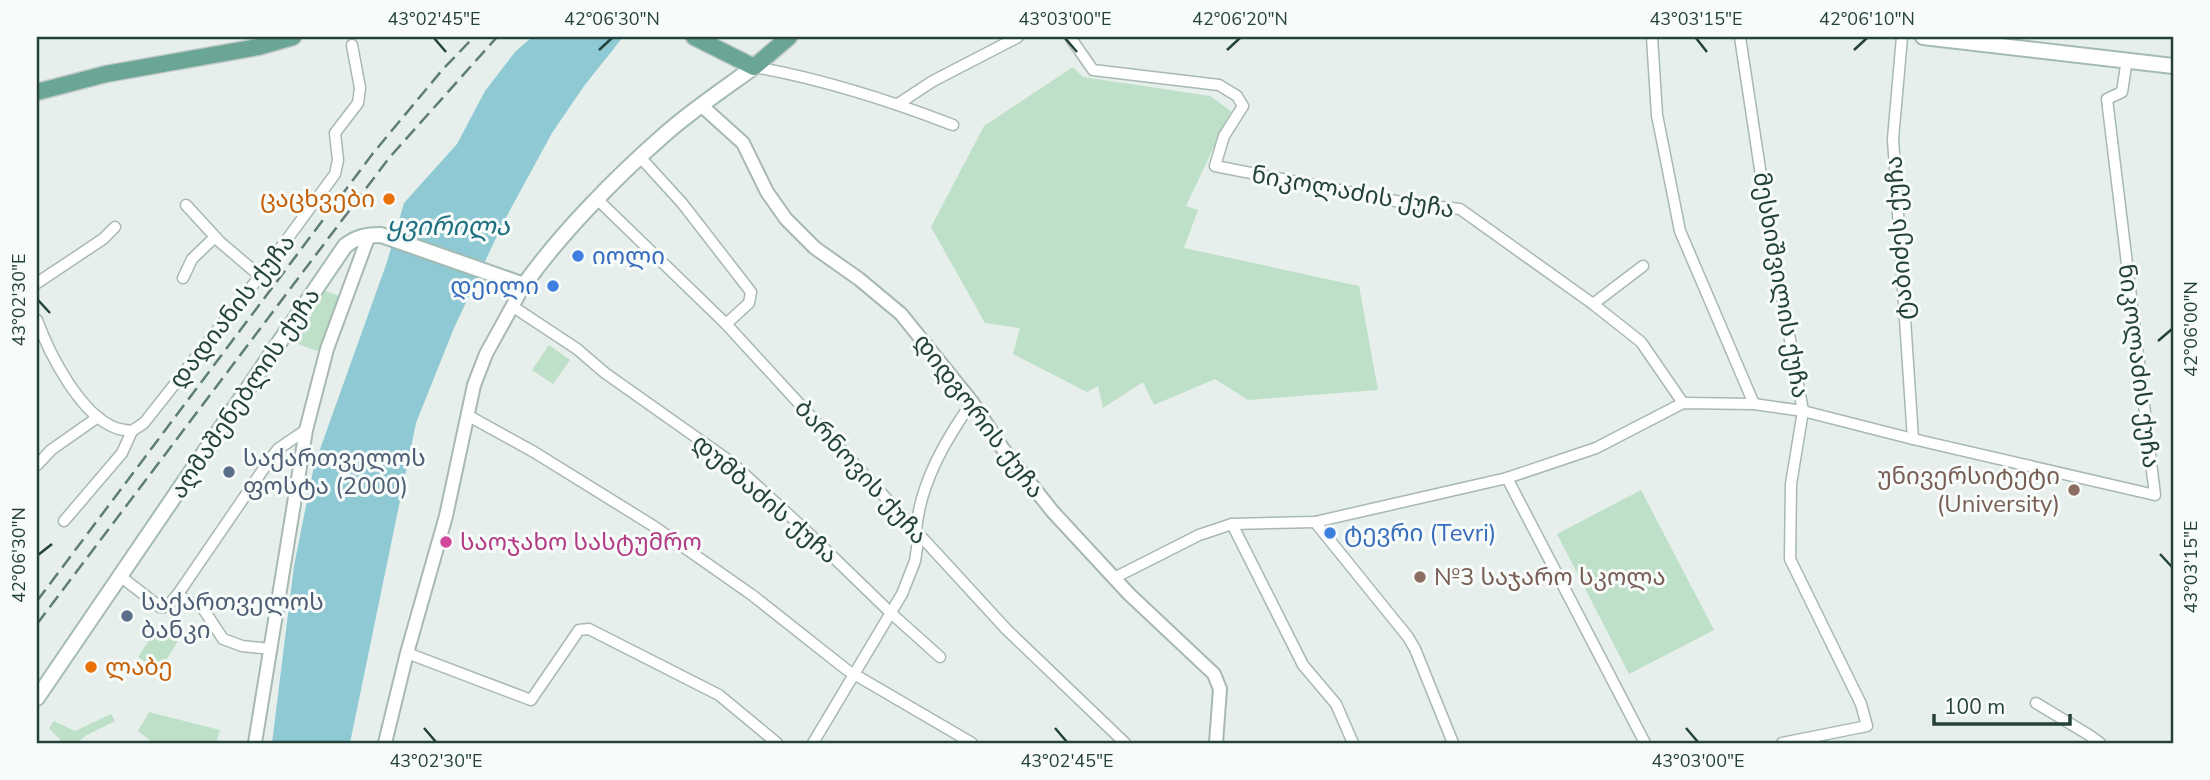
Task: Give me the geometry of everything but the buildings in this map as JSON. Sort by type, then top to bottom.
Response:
[{"type":"main road","points":[[37,92],[106,74],[258,47],[293,37]]},
{"type":"main road","points":[[694,37],[748,64]]},
{"type":"main road","points":[[375,235],[524,285],[545,258],[640,158],[748,64],[789,37]]},
{"type":"main road","points":[[1923,37],[2173,65]]},
{"type":"main road","name":"აღმაშენებლის ქუჩა","points":[[37,698],[345,246],[354,239],[375,235]]},
{"type":"street","points":[[898,104],[933,81],[1018,37]]},
{"type":"street","name":"ნიკოლაძის ქუჩა","points":[[1070,37],[1093,70],[1219,85],[1237,96],[1243,106],[1224,136],[1215,166],[1411,204],[1460,209],[1593,304],[1641,342],[1683,403]]},
{"type":"street","points":[[1652,37],[1657,115],[1680,231],[1754,404]]},
{"type":"street","name":"მესხიშვილის ქუჩა","points":[[1740,37],[1765,202],[1802,411],[1791,484],[1790,558],[1861,704],[1867,726],[1782,743]]},
{"type":"street","name":"ტაბიძეს ქუჩა","points":[[1902,37],[1893,139],[1913,439]]},
{"type":"street","name":"დადიანის ქუჩა","points":[[64,521],[122,453],[132,431],[144,423],[260,276],[335,174],[338,160],[335,134],[358,103],[360,88],[352,45]]},
{"type":"street","name":"ნიკოლაძის ქუჩა","points":[[1114,578],[1199,534],[1233,524],[1315,522],[1507,478],[1596,448],[1683,403],[1754,404],[1802,411],[2155,495],[2107,99],[2122,93],[2127,59]]},
{"type":"street","points":[[748,64],[805,76],[953,124]]},
{"type":"street","name":"დიდგორის ქუჩა","points":[[702,106],[743,143],[767,192],[786,219],[815,248],[859,279],[901,314],[972,402],[1003,449],[1053,512],[1114,578],[1214,674],[1220,690],[1216,743]]},
{"type":"street","points":[[640,158],[682,203],[751,292],[749,303],[726,324]]},
{"type":"street","name":"ბარნოვის ქუჩა","points":[[598,200],[726,324],[1007,630],[1125,743]]},
{"type":"street","points":[[186,205],[215,237],[260,276]]},
{"type":"street","points":[[37,283],[103,239],[115,227]]},
{"type":"street","points":[[255,743],[306,430],[327,349],[375,235]]},
{"type":"street","points":[[183,278],[192,259],[215,237]]},
{"type":"street","points":[[1593,304],[1643,265]]},
{"type":"street","points":[[385,743],[407,653],[446,516],[474,385],[486,354],[524,285]]},
{"type":"street","name":"დუმბაძის ქუჩა","points":[[512,306],[578,349],[605,373],[731,462],[940,657]]},
{"type":"street","points":[[37,320],[60,369],[87,406],[98,417],[116,428],[132,431]]},
{"type":"street","points":[[814,743],[892,614],[910,578],[918,550],[917,519],[931,470],[972,402]]},
{"type":"street","points":[[467,415],[534,452],[655,527],[752,595],[856,675],[972,743]]},
{"type":"street","points":[[37,465],[51,450],[98,417]]},
{"type":"street","points":[[120,576],[160,607],[167,607],[278,449],[306,430]]},
{"type":"street","points":[[1507,478],[1645,743]]},
{"type":"street","points":[[1315,522],[1408,637],[1453,743]]},
{"type":"street","points":[[1233,524],[1303,665],[1336,704],[1353,743]]},
{"type":"street","points":[[178,594],[186,601],[202,607],[223,639],[242,646],[271,649]]},
{"type":"street","points":[[407,653],[531,700],[579,630],[589,629],[719,695],[777,743]]},
{"type":"street","points":[[2036,703],[2100,743]]},
{"type":"green space","points":[[1073,67],[1083,77],[1210,96],[1231,111],[1186,206],[1198,210],[1184,248],[1359,286],[1378,390],[1248,400],[1215,379],[1154,405],[1143,382],[1103,408],[1098,386],[1087,392],[1013,354],[1020,328],[985,323],[931,227],[984,126]]},
{"type":"green space","points":[[325,291],[340,296],[320,352],[295,343]]},
{"type":"green space","points":[[549,345],[570,360],[553,384],[532,370]]},
{"type":"green space","points":[[1641,490],[1714,630],[1629,674],[1557,534]]},
{"type":"green space","points":[[157,628],[178,641],[159,671],[138,657]]},
{"type":"green space","points":[[149,712],[220,730],[216,743],[153,743],[138,731]]},
{"type":"green space","points":[[111,714],[115,721],[77,743],[63,743],[49,728],[54,721],[75,731]]},
{"type":"water","name":"ყვირილა","points":[[532,37],[623,37],[584,86],[552,133],[503,223],[454,328],[416,423],[350,743],[272,743],[294,566],[314,466],[387,262],[404,203],[457,144],[485,91],[515,52]]},
{"type":"railway","points":[[37,601],[374,152],[443,69],[474,37]]},
{"type":"railway","points":[[37,624],[389,158],[497,37]]},
{"type":"place","name":"ცაცხვები","points":[[389,199]]},
{"type":"place","name":"იოლი","points":[[578,256]]},
{"type":"place","name":"დეილი","points":[[553,286]]},
{"type":"place","name":"საქართველოს ფოსტა (2000)","points":[[229,472]]},
{"type":"place","name":"უნივერსიტეტი (University)","points":[[2074,490]]},
{"type":"place","name":"ტევრი (Tevri)","points":[[1330,533]]},
{"type":"place","name":"საოჯახო სასტუმრო","points":[[446,542]]},
{"type":"place","name":"№3 საჯარო სკოლა","points":[[1420,577]]},
{"type":"place","name":"საქართველოს ბანკი","points":[[127,616]]},
{"type":"place","name":"ლაბე","points":[[91,667]]}]
